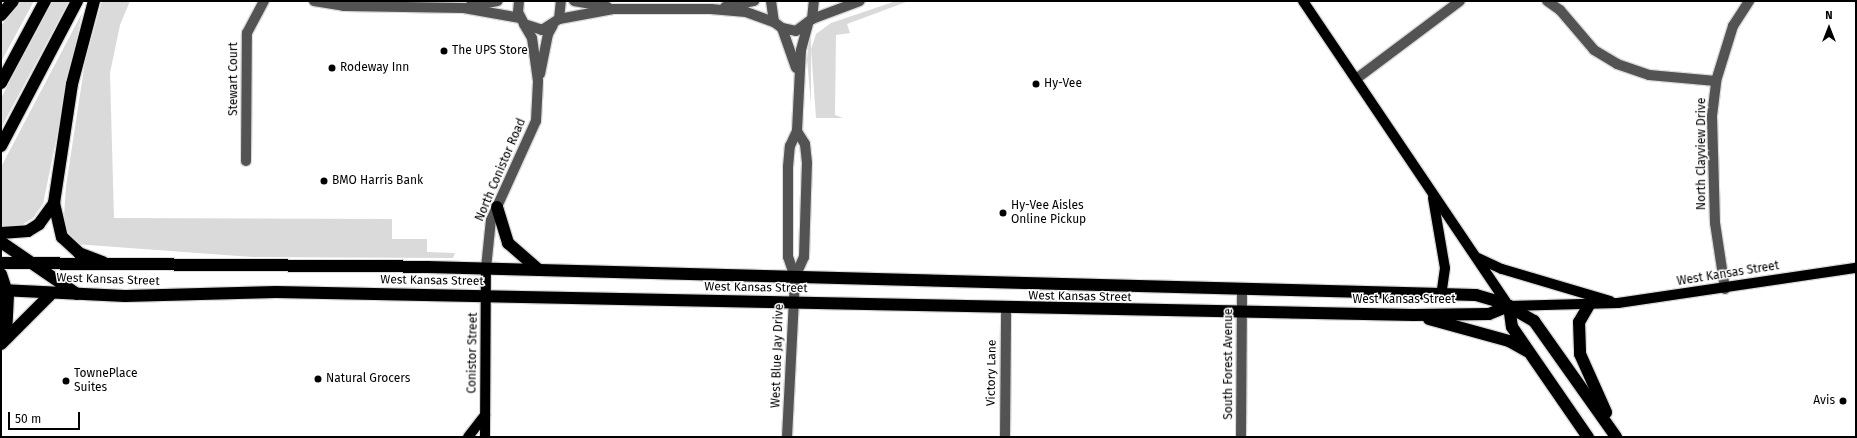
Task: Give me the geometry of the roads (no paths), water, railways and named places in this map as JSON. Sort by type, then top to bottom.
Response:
[{"type":"highway","points":[[1,15],[13,1]]},
{"type":"highway","points":[[1,83],[45,1]]},
{"type":"highway","points":[[1,146],[78,1]]},
{"type":"highway","points":[[94,1],[72,84],[54,203],[57,228],[69,246],[111,265]]},
{"type":"highway","points":[[1,233],[28,231],[39,224],[54,203]]},
{"type":"highway","points":[[497,207],[508,243],[539,270]]},
{"type":"highway","points":[[1,242],[77,294]]},
{"type":"highway","name":"West Kansas Street","points":[[1,263],[486,268],[1441,295],[1485,297],[1508,306]]},
{"type":"highway","points":[[1,274],[4,290],[4,340]]},
{"type":"highway","name":"West Kansas Street","points":[[4,290],[77,294],[178,296],[276,292],[793,303],[1006,310],[1414,315],[1489,314],[1508,306]]},
{"type":"highway","points":[[4,340],[52,293]]},
{"type":"highway","points":[[1589,305],[1579,322],[1580,354],[1614,434]]},
{"type":"highway","points":[[1508,306],[1512,327],[1588,437]]},
{"type":"highway","points":[[1508,306],[1540,327],[1614,434]]},
{"type":"highway","points":[[1414,315],[1509,341],[1532,355]]},
{"type":"main road","points":[[1303,1],[1508,306]]},
{"type":"main road","points":[[1432,194],[1445,268],[1441,295]]},
{"type":"main road","points":[[1475,257],[1502,269],[1618,303]]},
{"type":"main road","name":"Conistor Street","points":[[485,437],[486,268]]},
{"type":"main road","name":"West Kansas Street","points":[[1508,306],[1589,305],[1618,303],[1725,289],[1856,268]]},
{"type":"main road","points":[[468,437],[485,415]]},
{"type":"street","name":"Stewart Court","points":[[246,161],[247,33],[264,1]]},
{"type":"street","points":[[314,1],[344,6],[464,8],[522,21],[542,30],[556,22],[613,9]]},
{"type":"street","points":[[464,8],[498,1]]},
{"type":"street","points":[[519,1],[522,21]]},
{"type":"street","name":"North Conistor Road","points":[[486,268],[489,233],[497,207],[536,122],[538,82],[548,34],[556,22],[561,1]]},
{"type":"street","points":[[574,1],[613,9],[711,9],[746,12],[796,31],[810,22],[860,1]]},
{"type":"street","points":[[711,9],[754,1]]},
{"type":"street","points":[[771,1],[778,25],[791,47],[798,80]]},
{"type":"street","points":[[795,277],[788,257],[788,174],[790,146],[797,131],[798,80],[801,50],[810,22],[814,1]]},
{"type":"street","points":[[1356,79],[1460,1]]},
{"type":"street","points":[[1547,1],[1560,10],[1594,50],[1616,64],[1649,75],[1716,82]]},
{"type":"street","name":"North Clayview Drive","points":[[1725,289],[1715,222],[1712,116],[1716,82],[1733,26],[1749,1]]},
{"type":"street","name":"North Conistor Road","points":[[522,21],[532,38],[538,82]]},
{"type":"street","points":[[795,277],[804,257],[806,163],[804,144],[797,131]]},
{"type":"street","name":"West Blue Jay Drive","points":[[787,437],[795,277]]},
{"type":"street","name":"South Forest Avenue","points":[[1241,437],[1242,290]]},
{"type":"street","name":"Victory Lane","points":[[1005,437],[1006,310]]},
{"type":"place","name":"The UPS Store","points":[[444,51]]},
{"type":"place","name":"Rodeway Inn","points":[[332,68]]},
{"type":"place","name":"Hy-Vee","points":[[1036,84]]},
{"type":"place","name":"BMO Harris Bank","points":[[324,181]]},
{"type":"place","name":"Hy-Vee Aisles Online Pickup","points":[[1003,213]]},
{"type":"place","name":"Natural Grocers","points":[[318,379]]},
{"type":"place","name":"TownePlace Suites","points":[[66,381]]},
{"type":"place","name":"Avis","points":[[1843,401]]}]
